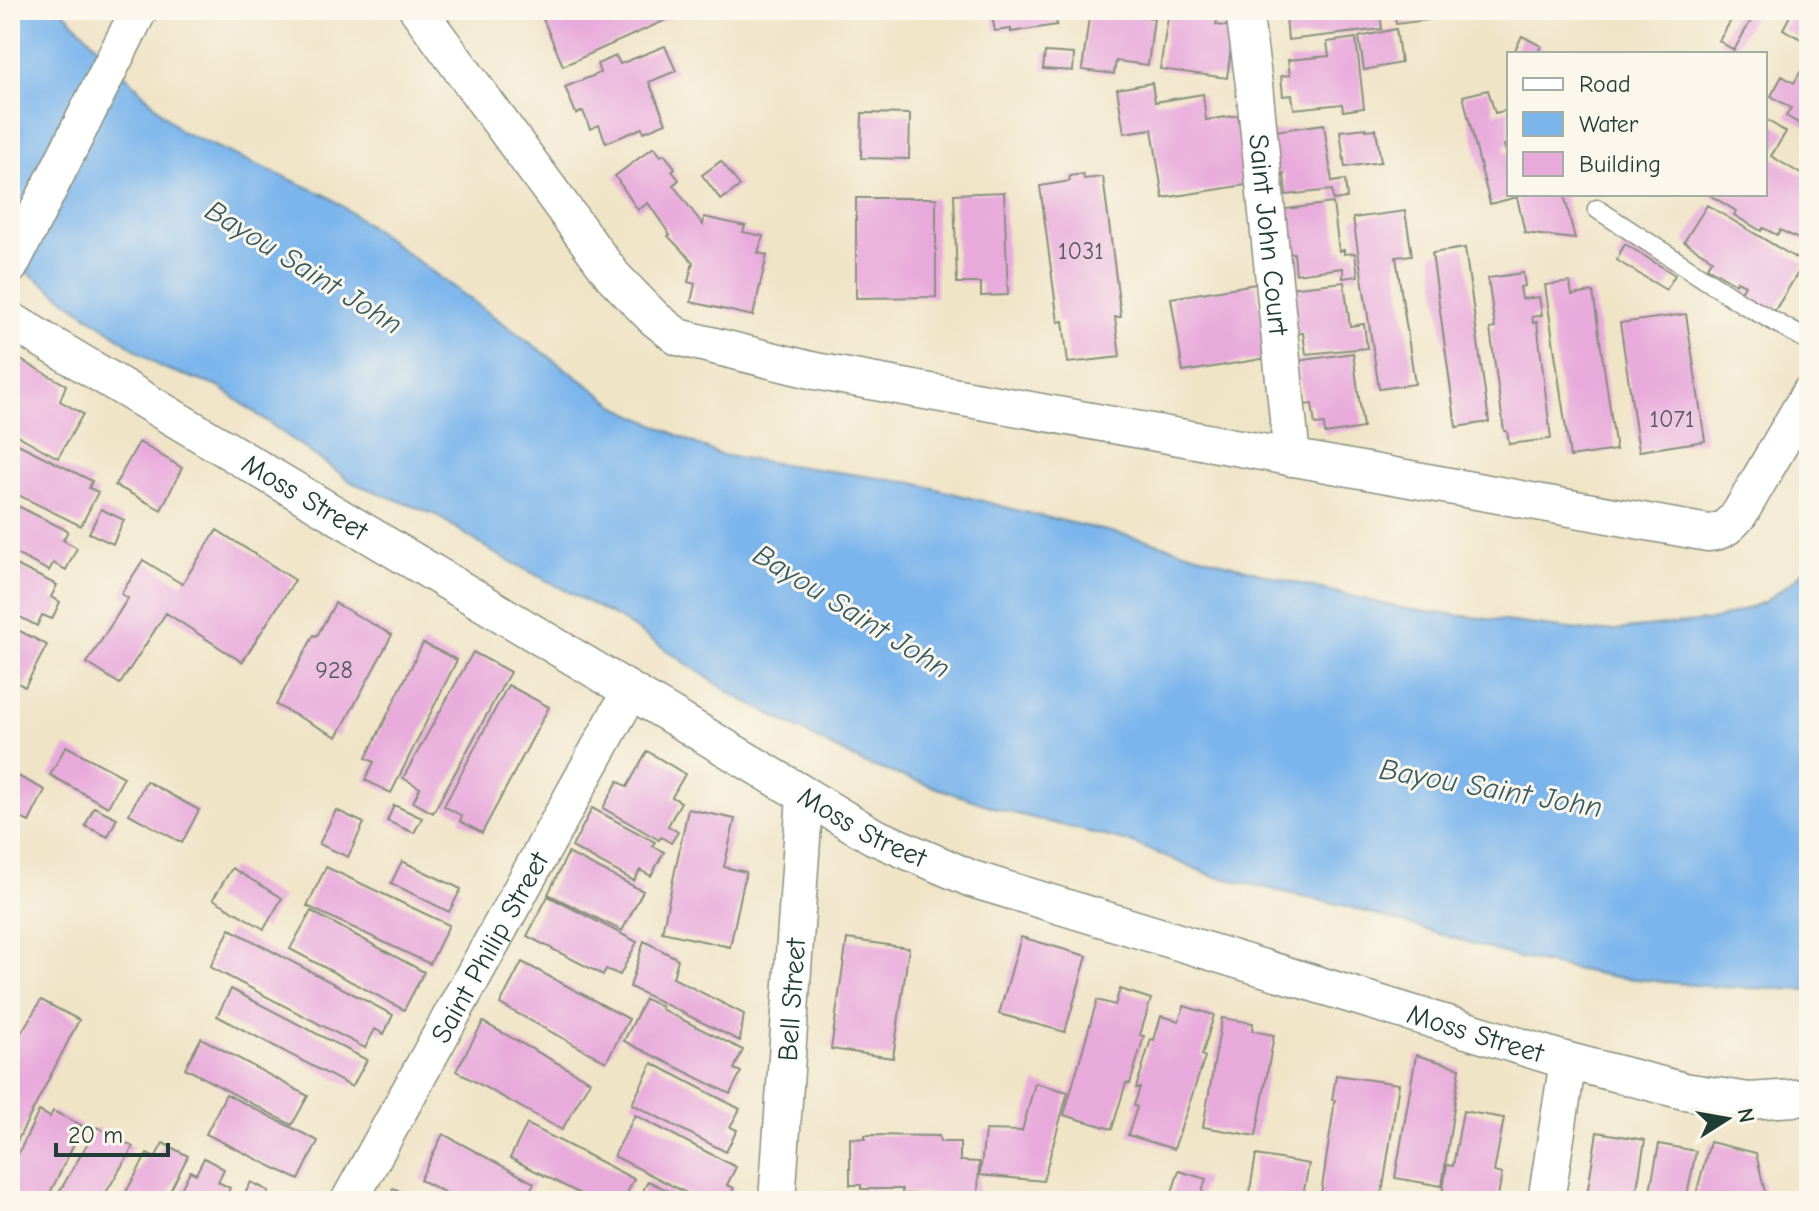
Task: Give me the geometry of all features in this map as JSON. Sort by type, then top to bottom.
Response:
[{"type":"street","points":[[418,10],[613,276],[654,318],[678,337],[815,371],[1696,531],[1719,532],[1729,527],[1809,394]]},
{"type":"street","name":"Saint John Court","points":[[1243,10],[1292,458]]},
{"type":"street","points":[[10,266],[132,26]]},
{"type":"street","name":"Moss Street","points":[[10,320],[873,836],[972,879],[1568,1061],[1684,1091],[1749,1101],[1808,1105]]},
{"type":"street","name":"Saint Philip Street","points":[[349,1201],[630,692]]},
{"type":"street","name":"Bell Street","points":[[777,1201],[805,796]]},
{"type":"street","points":[[1546,1201],[1568,1061]]},
{"type":"lane","points":[[1597,209],[1743,304],[1809,341]]},
{"type":"water","name":"Bayou Saint John","points":[[10,10],[62,10],[180,131],[328,196],[621,409],[720,455],[914,483],[1146,540],[1288,581],[1405,609],[1595,632],[1715,620],[1764,602],[1809,565],[1809,990],[1716,987],[1614,977],[1520,958],[1350,907],[1213,876],[1133,843],[1005,811],[863,763],[732,694],[620,619],[494,553],[436,515],[353,483],[219,387],[160,367],[30,274],[10,264]]},
{"type":"building","points":[[673,10],[675,16],[563,66],[540,12]]},
{"type":"building","points":[[1055,10],[1057,25],[1011,32],[1011,29],[995,31],[991,11]]},
{"type":"building","points":[[1090,10],[1123,10],[1123,14],[1154,18],[1148,65],[1116,61],[1114,74],[1082,70]]},
{"type":"building","points":[[1274,10],[1380,10],[1382,29],[1288,40],[1286,16],[1274,17]]},
{"type":"building","points":[[1394,10],[1426,10],[1428,20],[1396,24]]},
{"type":"building","points":[[1737,10],[1757,10],[1734,50],[1719,41]]},
{"type":"building","points":[[1793,10],[1809,10],[1809,59],[1802,55],[1808,43],[1783,29]]},
{"type":"building","points":[[1187,12],[1218,17],[1216,25],[1234,27],[1227,78],[1160,69],[1168,17],[1185,19]]},
{"type":"building","points":[[1396,29],[1401,63],[1364,70],[1359,37]]},
{"type":"building","points":[[1522,36],[1541,46],[1538,52],[1514,52]]},
{"type":"building","points":[[1356,38],[1364,108],[1343,111],[1342,104],[1294,109],[1292,95],[1283,96],[1281,76],[1290,75],[1288,60],[1329,56],[1327,42]]},
{"type":"building","points":[[665,46],[676,71],[649,82],[666,123],[644,132],[642,128],[606,143],[599,125],[590,129],[583,111],[576,114],[565,87],[600,73],[597,64],[616,56],[620,64]]},
{"type":"building","points":[[1045,52],[1074,54],[1073,71],[1043,69]]},
{"type":"building","points":[[1802,69],[1809,73],[1809,129],[1786,116],[1791,108],[1771,96],[1782,76],[1794,83]]},
{"type":"building","points":[[1152,83],[1155,102],[1203,94],[1206,120],[1241,115],[1252,184],[1163,198],[1152,129],[1124,133],[1117,89]]},
{"type":"building","points":[[1488,90],[1495,113],[1507,110],[1507,144],[1504,145],[1507,152],[1507,196],[1564,196],[1575,239],[1525,233],[1517,197],[1490,204],[1463,96]]},
{"type":"building","points":[[862,113],[910,114],[909,159],[861,158]]},
{"type":"building","points":[[1767,120],[1786,132],[1771,156],[1809,179],[1807,243],[1780,230],[1777,235],[1763,228],[1761,231],[1734,215],[1736,211],[1711,196],[1767,196]]},
{"type":"building","points":[[1324,124],[1332,182],[1345,180],[1347,198],[1333,200],[1332,190],[1286,195],[1284,174],[1274,175],[1268,132]]},
{"type":"building","points":[[1376,129],[1381,162],[1345,167],[1340,131]]},
{"type":"building","points":[[654,147],[675,168],[672,171],[679,180],[673,185],[703,225],[704,217],[745,226],[743,232],[763,236],[758,253],[767,255],[753,316],[691,302],[695,284],[688,282],[693,262],[668,236],[648,203],[638,210],[615,176]]},
{"type":"building","points":[[721,161],[740,186],[721,200],[702,175]]},
{"type":"building","points":[[1083,174],[1084,179],[1103,177],[1121,317],[1115,317],[1120,357],[1068,363],[1063,321],[1058,322],[1040,186],[1070,181],[1069,176]]},
{"type":"building","points":[[1004,192],[1008,295],[981,296],[981,283],[957,283],[954,194]]},
{"type":"building","points":[[856,198],[936,198],[936,297],[856,298]]},
{"type":"building","points":[[1333,203],[1339,251],[1355,253],[1358,276],[1343,278],[1343,268],[1296,274],[1294,253],[1284,254],[1278,210]]},
{"type":"building","points":[[1707,205],[1804,263],[1772,315],[1740,294],[1745,285],[1737,281],[1736,284],[1707,267],[1712,259],[1684,242]]},
{"type":"building","points":[[1405,211],[1412,255],[1396,257],[1415,384],[1379,389],[1353,218]]},
{"type":"building","points":[[1625,244],[1675,275],[1666,290],[1616,260]]},
{"type":"building","points":[[1465,248],[1489,422],[1456,427],[1432,253]]},
{"type":"building","points":[[1523,273],[1525,286],[1520,287],[1522,299],[1539,297],[1542,315],[1532,317],[1533,323],[1537,322],[1551,439],[1509,444],[1507,431],[1504,431],[1490,329],[1495,328],[1488,278]]},
{"type":"building","points":[[1344,282],[1350,326],[1364,324],[1367,348],[1306,354],[1303,333],[1294,334],[1288,288]]},
{"type":"building","points":[[1570,282],[1572,295],[1593,292],[1616,450],[1570,457],[1545,285]]},
{"type":"building","points":[[1256,284],[1268,358],[1183,372],[1171,298]]},
{"type":"building","points":[[1686,314],[1705,441],[1639,451],[1620,323]]},
{"type":"building","points":[[1353,353],[1363,428],[1325,434],[1324,424],[1315,425],[1312,404],[1304,405],[1297,361]]},
{"type":"building","points":[[10,354],[66,385],[60,401],[83,414],[58,458],[10,431]]},
{"type":"building","points":[[10,440],[92,481],[89,488],[98,492],[81,526],[10,491]]},
{"type":"building","points":[[139,442],[182,468],[161,510],[115,485]]},
{"type":"building","points":[[10,502],[68,531],[63,540],[77,548],[66,570],[53,563],[49,571],[10,551]]},
{"type":"building","points":[[101,509],[124,520],[113,544],[89,533]]},
{"type":"building","points":[[217,530],[295,580],[242,662],[166,613],[120,684],[87,663],[128,598],[121,594],[143,560],[182,584]]},
{"type":"building","points":[[10,562],[57,585],[51,597],[60,602],[52,619],[42,615],[37,626],[10,612]]},
{"type":"building","points":[[335,603],[392,635],[337,737],[276,705]]},
{"type":"building","points":[[10,626],[47,645],[25,687],[10,679]]},
{"type":"building","points":[[423,643],[457,660],[391,793],[365,780],[374,762],[366,758]]},
{"type":"building","points":[[473,652],[510,672],[433,813],[413,802],[420,788],[403,778]]},
{"type":"building","points":[[508,685],[549,707],[482,833],[460,821],[462,816],[444,806]]},
{"type":"building","points":[[66,746],[124,777],[108,807],[50,775]]},
{"type":"building","points":[[647,751],[685,774],[672,797],[681,802],[668,826],[678,832],[671,843],[661,837],[659,840],[603,808],[618,781],[627,787]]},
{"type":"building","points":[[10,772],[45,790],[29,822],[10,813]]},
{"type":"building","points":[[146,781],[199,810],[182,843],[129,814]]},
{"type":"building","points":[[394,805],[422,818],[414,833],[387,821]]},
{"type":"building","points":[[94,807],[117,818],[108,837],[85,826]]},
{"type":"building","points":[[592,808],[655,842],[652,846],[664,852],[651,876],[640,870],[634,881],[572,847]]},
{"type":"building","points":[[688,809],[735,819],[724,867],[746,872],[730,947],[662,932]]},
{"type":"building","points":[[336,810],[364,823],[348,857],[319,844]]},
{"type":"building","points":[[568,853],[643,891],[622,931],[548,894]]},
{"type":"building","points":[[402,861],[461,889],[449,912],[391,883]]},
{"type":"building","points":[[326,867],[449,925],[430,964],[307,906]]},
{"type":"building","points":[[232,868],[282,898],[264,929],[213,899]]},
{"type":"building","points":[[548,896],[637,942],[620,975],[606,969],[603,975],[527,936]]},
{"type":"building","points":[[311,911],[424,972],[404,1010],[290,949]]},
{"type":"building","points":[[230,929],[393,1015],[384,1034],[375,1029],[365,1048],[210,967]]},
{"type":"building","points":[[1021,937],[1087,956],[1065,1032],[999,1014]]},
{"type":"building","points":[[847,939],[909,948],[893,1058],[831,1049]]},
{"type":"building","points":[[644,941],[678,959],[673,978],[744,1014],[740,1041],[630,987]]},
{"type":"building","points":[[522,962],[629,1019],[606,1062],[500,1004]]},
{"type":"building","points":[[231,989],[367,1060],[352,1087],[217,1016]]},
{"type":"building","points":[[1120,989],[1151,999],[1130,1084],[1126,1083],[1112,1129],[1064,1115],[1097,1000],[1115,1005]]},
{"type":"building","points":[[645,999],[743,1050],[734,1069],[741,1072],[730,1094],[624,1041]]},
{"type":"building","points":[[41,1000],[79,1020],[10,1155],[10,1051]]},
{"type":"building","points":[[1184,1006],[1214,1015],[1202,1055],[1205,1057],[1174,1149],[1128,1135],[1137,1107],[1134,1105],[1140,1088],[1136,1088],[1151,1039],[1154,1040],[1161,1016],[1179,1021]]},
{"type":"building","points":[[1222,1018],[1253,1023],[1252,1031],[1274,1035],[1256,1136],[1203,1127]]},
{"type":"building","points":[[483,1022],[590,1081],[562,1130],[456,1071]]},
{"type":"building","points":[[201,1038],[308,1096],[292,1125],[185,1068]]},
{"type":"building","points":[[1416,1055],[1460,1068],[1442,1186],[1395,1178]]},
{"type":"building","points":[[652,1063],[740,1109],[730,1127],[737,1130],[726,1152],[632,1104]]},
{"type":"building","points":[[1336,1075],[1399,1084],[1381,1201],[1320,1201]]},
{"type":"building","points":[[1035,1083],[1068,1092],[1043,1181],[980,1175],[985,1130],[1022,1131]]},
{"type":"building","points":[[226,1094],[318,1141],[299,1180],[206,1134]]},
{"type":"building","points":[[39,1111],[50,1117],[53,1111],[83,1126],[46,1201],[10,1201],[10,1171]]},
{"type":"building","points":[[1463,1111],[1504,1118],[1494,1172],[1502,1174],[1497,1201],[1441,1201],[1447,1165],[1453,1166]]},
{"type":"building","points":[[635,1115],[736,1167],[727,1185],[734,1188],[727,1201],[702,1201],[614,1156]]},
{"type":"building","points":[[527,1124],[634,1179],[623,1201],[594,1201],[510,1158]]},
{"type":"building","points":[[97,1127],[133,1147],[101,1201],[54,1201]]},
{"type":"building","points":[[1597,1132],[1645,1140],[1635,1201],[1586,1201]]},
{"type":"building","points":[[443,1134],[534,1183],[525,1201],[462,1201],[420,1180]]},
{"type":"building","points":[[865,1135],[939,1136],[940,1142],[960,1142],[960,1161],[979,1162],[978,1194],[902,1194],[902,1189],[861,1189],[861,1185],[850,1185],[850,1138],[865,1139]]},
{"type":"building","points":[[1710,1142],[1756,1153],[1767,1201],[1722,1201],[1696,1194]]},
{"type":"building","points":[[163,1143],[188,1156],[165,1201],[121,1201],[147,1154],[155,1158]]},
{"type":"building","points":[[1659,1144],[1696,1151],[1686,1201],[1648,1201]]},
{"type":"building","points":[[1256,1155],[1309,1164],[1302,1201],[1248,1201]]},
{"type":"building","points":[[204,1158],[224,1169],[218,1182],[230,1188],[223,1201],[175,1201],[190,1171],[196,1174]]},
{"type":"building","points":[[1179,1171],[1206,1179],[1199,1201],[1169,1201]]},
{"type":"building","points":[[648,1181],[689,1201],[638,1201]]},
{"type":"building","points":[[251,1182],[269,1191],[264,1201],[241,1201]]},
{"type":"building","points":[[393,1188],[419,1201],[387,1201]]}]
